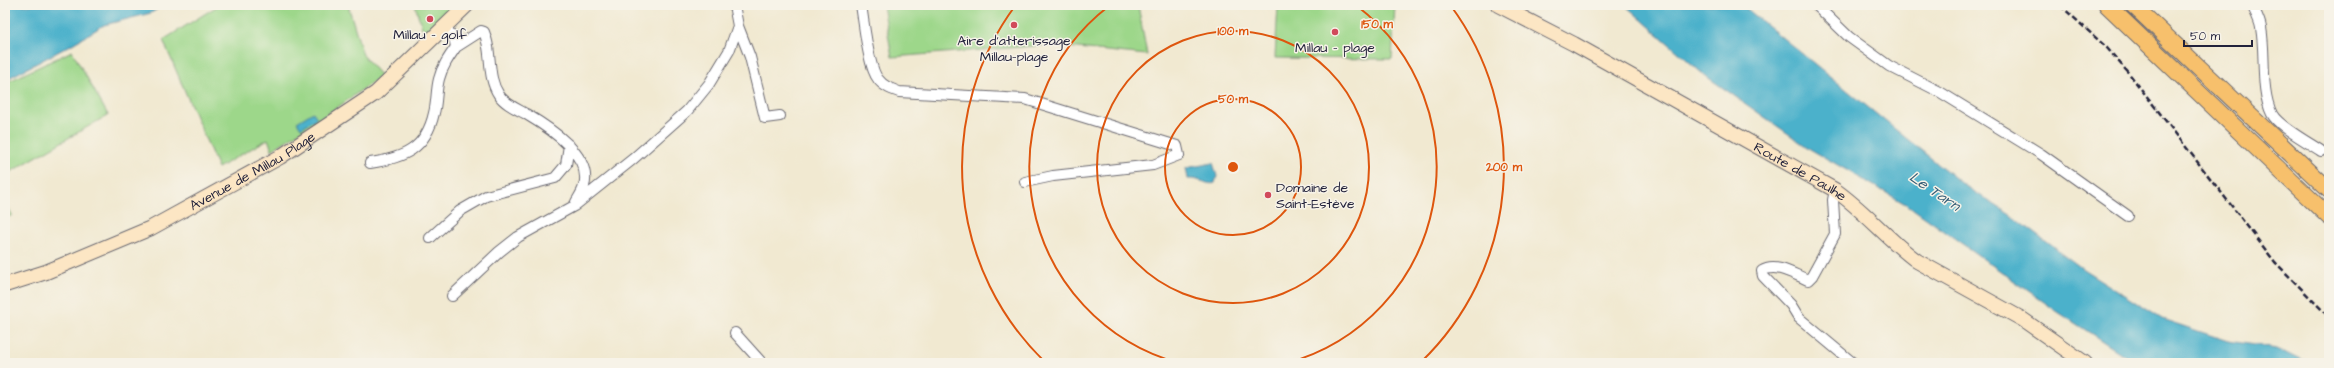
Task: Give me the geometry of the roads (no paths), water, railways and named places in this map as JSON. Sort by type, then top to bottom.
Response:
[{"type":"main road","points":[[2107,5],[2329,217]]},
{"type":"main road","points":[[2133,5],[2329,190]]},
{"type":"street","name":"Avenue de Millau Plage","points":[[5,286],[67,264],[150,228],[280,158],[376,93],[468,5]]},
{"type":"street","points":[[734,5],[738,26],[750,57],[765,118],[780,116]]},
{"type":"street","points":[[861,5],[869,53],[877,78],[887,87],[899,92],[1026,99],[1177,146],[1179,155],[1153,164],[1052,176],[1025,182]]},
{"type":"street","name":"Route de Paulhe","points":[[1498,5],[1574,44],[1834,190],[1849,200],[1902,251],[1917,261],[2022,319],[2085,363]]},
{"type":"street","points":[[1816,5],[1849,37],[1889,66],[1940,92],[2041,154],[2128,216]]},
{"type":"street","points":[[2252,5],[2261,28],[2268,100],[2272,114],[2280,123],[2321,151]]},
{"type":"street","points":[[452,296],[518,237],[574,206],[633,159],[687,111],[709,84],[725,57],[738,26]]},
{"type":"street","points":[[444,28],[454,37],[456,47]]},
{"type":"street","points":[[370,163],[389,160],[414,150],[427,135],[434,113],[439,79],[446,62],[456,47],[475,33],[481,31],[484,32],[492,79],[499,96],[508,104],[544,125],[569,146],[584,165],[585,185],[574,206]]},
{"type":"street","points":[[430,238],[460,211],[486,196],[555,178],[566,165],[569,146]]},
{"type":"street","points":[[1834,190],[1833,200],[1835,234],[1812,276],[1808,280],[1778,268],[1767,268],[1762,271],[1763,276],[1791,305],[1799,318],[1853,363]]},
{"type":"street","points":[[735,333],[762,363]]},
{"type":"water","points":[[5,5],[164,5],[151,13],[104,25],[69,46],[5,80]]},
{"type":"water","name":"Le Tarn","points":[[1625,5],[1742,5],[1964,185],[2012,216],[2083,269],[2162,319],[2228,341],[2276,348],[2306,363],[2136,363],[2058,312],[1909,206],[1810,149],[1703,74]]},
{"type":"water","points":[[313,112],[317,118],[301,128],[297,122]]},
{"type":"water","points":[[1213,163],[1217,176],[1215,183],[1210,184],[1188,179],[1186,168]]},
{"type":"railway","points":[[2060,5],[2107,48],[2131,76],[2275,262],[2329,317]]},
{"type":"place","name":"Millau - golf","points":[[430,19]]},
{"type":"place","name":"Aire d'atterissage Millau-plage","points":[[1014,25]]},
{"type":"place","name":"Millau - plage","points":[[1335,32]]},
{"type":"place","name":"Domaine de Saint-Estève","points":[[1268,195]]}]
